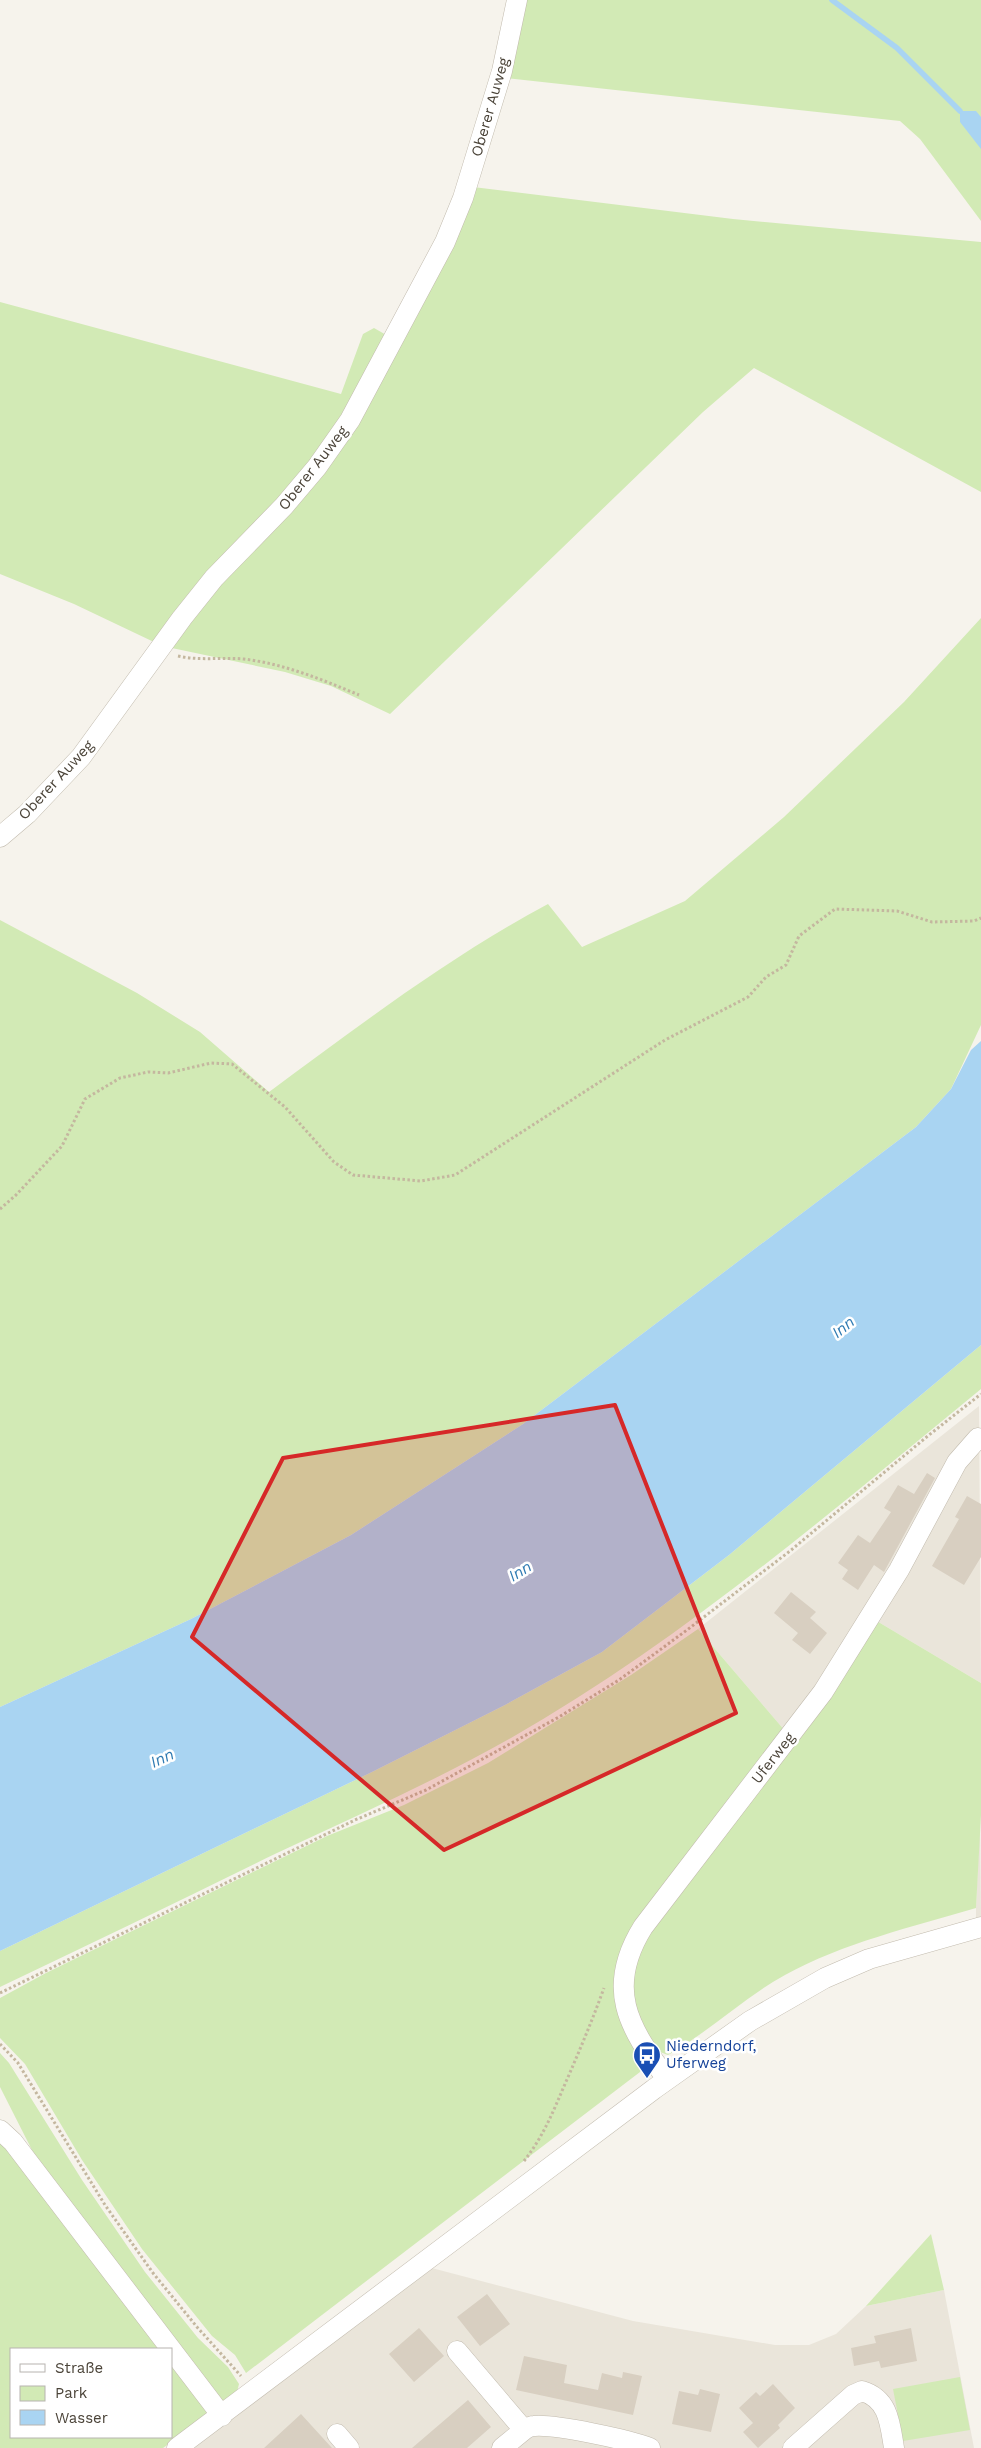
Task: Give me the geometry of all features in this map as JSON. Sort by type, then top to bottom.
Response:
[{"type":"street","name":"Oberer Auweg","points":[[0,837],[27,814],[81,758],[157,651],[214,578],[284,506],[317,467],[350,420],[444,242],[464,198],[502,71],[517,0]]},
{"type":"street","name":"Uferweg","points":[[667,2079],[645,2049],[624,2005],[624,1975],[629,1952],[643,1926],[827,1685],[899,1570],[957,1462],[978,1438]]},
{"type":"street","points":[[177,2448],[254,2392],[667,2079],[750,2020],[825,1978],[869,1959],[981,1927]]},
{"type":"street","points":[[0,2130],[14,2142],[170,2348]]},
{"type":"street","points":[[172,2350],[222,2416]]},
{"type":"street","points":[[457,2352],[524,2430]]},
{"type":"street","points":[[793,2448],[854,2395],[862,2391],[882,2401],[886,2408],[894,2448]]},
{"type":"street","points":[[502,2448],[531,2426],[549,2426],[650,2448]]},
{"type":"path","points":[[157,651],[196,660],[242,659],[283,666],[359,695]]},
{"type":"path","points":[[0,1209],[16,1195],[62,1146],[85,1099],[120,1078],[148,1072],[168,1072],[211,1063],[232,1064],[285,1107],[334,1162],[354,1175],[421,1181],[455,1176],[664,1040],[748,997],[766,977],[786,965],[799,936],[835,909],[897,910],[932,922],[974,921],[981,918]]},
{"type":"path","points":[[0,1993],[355,1820],[426,1790],[559,1716],[619,1680],[790,1551],[928,1435],[981,1394]]},
{"type":"path","points":[[519,2167],[538,2144],[547,2127],[589,2029],[606,1982]]},
{"type":"path","points":[[0,2044],[18,2063],[105,2205],[153,2273],[197,2327],[232,2363],[254,2392]]},
{"type":"highlighted area","points":[[615,1405],[736,1713],[444,1850],[192,1637],[283,1458]]},
{"type":"shaded area","points":[[979,1406],[981,1683],[875,1620],[786,1732],[698,1629]]},
{"type":"shaded area","points":[[980,1815],[981,1919],[976,1920],[976,1908]]},
{"type":"shaded area","points":[[428,2267],[633,2321],[775,2345],[809,2345],[836,2334],[866,2306],[944,2290],[974,2448],[185,2448]]},
{"type":"green space","points":[[523,0],[981,0],[981,221],[920,139],[900,121],[506,78]]},
{"type":"green space","points":[[473,187],[733,219],[981,242],[981,492],[754,368],[703,412],[390,714],[331,686],[285,672],[167,647],[290,506]]},
{"type":"green space","points":[[0,302],[341,394],[363,334],[374,328],[388,336],[342,424],[156,643],[74,604],[0,574]]},
{"type":"green space","points":[[981,618],[981,1025],[951,1089],[916,1127],[523,1424],[351,1535],[191,1619],[0,1707],[0,920],[137,993],[200,1032],[269,1092],[440,969],[475,946],[548,904],[582,947],[685,901],[784,817],[904,702]]},
{"type":"green space","points":[[981,1345],[981,1389],[754,1573],[635,1660],[574,1700],[511,1738],[424,1784],[0,1987],[0,1951],[372,1772],[505,1705],[602,1652],[729,1555]]},
{"type":"green space","points":[[875,1620],[981,1683],[981,1815],[976,1908],[878,1937],[807,1964],[770,1984],[698,2036],[668,2055],[652,2049],[629,2003],[633,1954]]},
{"type":"green space","points":[[698,1629],[786,1732],[619,1966],[644,2064],[640,2072],[246,2373],[235,2355],[212,2336],[142,2249],[82,2160],[25,2064],[0,2038],[0,1998],[46,1973],[327,1836],[404,1805],[488,1763],[631,1675]]},
{"type":"green space","points":[[0,2053],[9,2063],[82,2180],[145,2272],[198,2338],[228,2367],[239,2384],[236,2396],[230,2401],[220,2400],[35,2156],[0,2087]]},
{"type":"green space","points":[[4,2140],[162,2348],[10,2348],[10,2438],[172,2438],[172,2361],[211,2414],[163,2448],[0,2448],[0,2144]]},
{"type":"green space","points":[[931,2234],[944,2290],[866,2306]]},
{"type":"green space","points":[[960,2377],[970,2430],[903,2441],[893,2389]]},
{"type":"water","points":[[960,111],[976,111],[981,117],[981,149],[960,122]]},
{"type":"water","name":"Inn","points":[[981,1041],[981,1345],[729,1555],[602,1652],[505,1705],[372,1772],[0,1951],[0,1707],[191,1619],[351,1535],[523,1424],[916,1127],[951,1089],[971,1050]]},
{"type":"building","points":[[927,1473],[935,1478],[884,1572],[874,1565],[858,1590],[842,1579],[848,1570],[838,1563],[858,1535],[870,1543],[891,1512],[884,1508],[898,1485],[914,1494]]},
{"type":"building","points":[[967,1496],[981,1504],[981,1557],[964,1585],[932,1566],[959,1519],[955,1517]]},
{"type":"building","points":[[791,1592],[816,1612],[810,1618],[827,1633],[810,1654],[792,1640],[798,1633],[774,1613]]},
{"type":"building","points":[[487,2294],[510,2324],[480,2346],[457,2317]]},
{"type":"building","points":[[419,2328],[444,2356],[414,2382],[389,2354]]},
{"type":"building","points":[[911,2328],[917,2361],[881,2368],[879,2361],[854,2366],[851,2348],[876,2343],[874,2336]]},
{"type":"building","points":[[524,2356],[567,2365],[564,2383],[598,2390],[602,2373],[622,2378],[623,2372],[642,2376],[633,2415],[516,2390]]},
{"type":"building","points":[[773,2384],[795,2408],[778,2425],[780,2428],[758,2448],[743,2432],[753,2423],[739,2408],[756,2392],[760,2396]]},
{"type":"building","points":[[700,2389],[720,2394],[711,2432],[672,2424],[679,2391],[698,2395]]},
{"type":"building","points":[[468,2400],[491,2427],[467,2448],[412,2448]]},
{"type":"building","points":[[301,2414],[332,2448],[264,2448]]},
{"type":"waterway","points":[[832,0],[897,48],[960,111]]},
{"type":"place","name":"Niederndorf, Uferweg","points":[[647,2079]]}]
